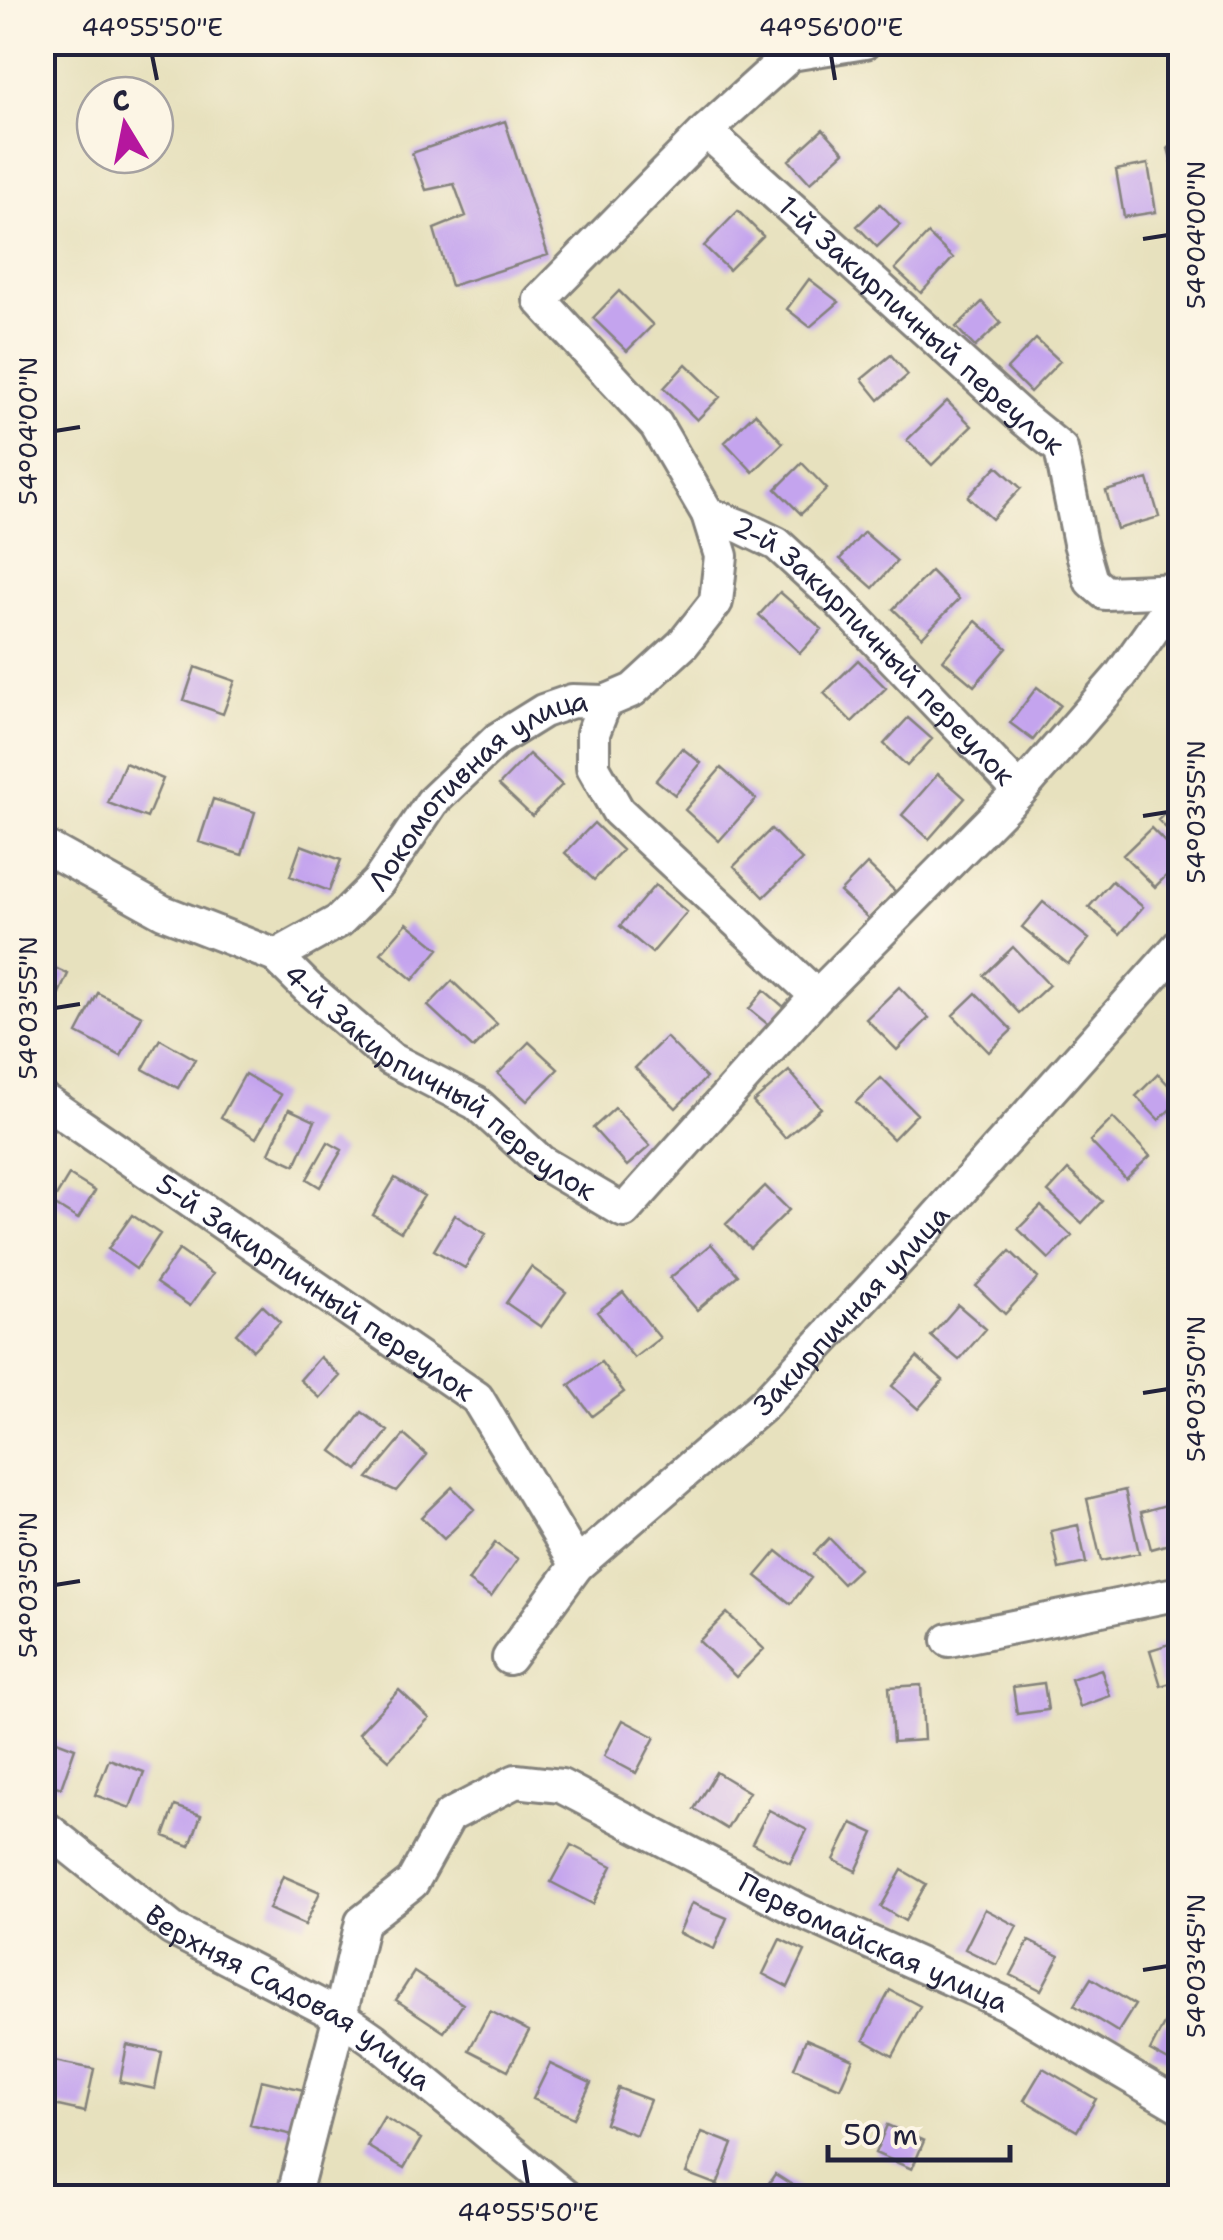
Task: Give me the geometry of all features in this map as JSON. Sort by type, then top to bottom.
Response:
[{"type":"street","name":"Локомотивная улица","points":[[276,956],[338,922],[378,882],[432,802],[498,739],[543,711],[572,701],[605,702],[634,690],[683,644],[716,602],[721,556],[708,514],[656,425],[540,300],[706,132],[791,54],[866,42]]},
{"type":"street","name":"1-й Закирпичный переулок","points":[[706,132],[1061,449],[1090,581],[1105,593],[1177,590]]},
{"type":"street","name":"2-й Закирпичный переулок","points":[[708,514],[777,544],[837,599],[1020,791],[1121,675],[1177,590]]},
{"type":"street","points":[[605,702],[593,733],[593,767],[618,811],[817,996],[1020,791]]},
{"type":"street","name":"4-й Закирпичный переулок","points":[[42,845],[163,912],[276,956],[391,1059],[476,1103],[541,1162],[624,1211],[817,996]]},
{"type":"street","name":"Закирпичная улица","points":[[510,1658],[577,1565],[764,1404],[1180,946]]},
{"type":"street","name":"5-й Закирпичный переулок","points":[[42,1099],[477,1398],[577,1565]]},
{"type":"street","points":[[949,1640],[1180,1593]]},
{"type":"street","name":"Первомайская улица","points":[[340,2016],[362,1922],[412,1883],[449,1816],[516,1780],[561,1786],[798,1910],[1009,2005],[1180,2106]]},
{"type":"street","name":"Верхняя Садовая улица","points":[[42,1825],[172,1928],[340,2016],[373,2039],[567,2198]]},
{"type":"street","points":[[293,2198],[340,2016]]},
{"type":"building","points":[[505,121],[548,255],[451,286],[434,229],[466,216],[454,184],[426,190],[412,153]]},
{"type":"building","points":[[823,129],[844,152],[810,183],[789,160]]},
{"type":"building","points":[[1180,145],[1180,175],[1176,177],[1168,148]]},
{"type":"building","points":[[1148,164],[1156,212],[1124,217],[1116,170]]},
{"type":"building","points":[[880,204],[900,225],[877,247],[857,226]]},
{"type":"building","points":[[738,211],[763,236],[729,270],[704,246]]},
{"type":"building","points":[[928,234],[953,258],[921,293],[895,269]]},
{"type":"building","points":[[809,279],[839,302],[810,327],[787,309]]},
{"type":"building","points":[[619,291],[653,325],[627,351],[593,318]]},
{"type":"building","points":[[982,302],[1001,323],[975,347],[956,327]]},
{"type":"building","points":[[1036,339],[1060,361],[1030,392],[1007,369]]},
{"type":"building","points":[[891,355],[908,375],[879,400],[862,379]]},
{"type":"building","points":[[686,364],[720,397],[697,420],[664,388]]},
{"type":"building","points":[[947,401],[972,426],[932,465],[907,440]]},
{"type":"building","points":[[755,413],[783,443],[753,472],[725,442]]},
{"type":"building","points":[[802,463],[827,489],[801,514],[776,489]]},
{"type":"building","points":[[997,466],[1021,488],[992,519],[968,497]]},
{"type":"building","points":[[1148,479],[1159,517],[1117,529],[1106,491]]},
{"type":"building","points":[[864,532],[897,561],[873,588],[840,559]]},
{"type":"building","points":[[931,571],[959,599],[922,637],[893,609]]},
{"type":"building","points":[[780,592],[822,629],[800,653],[759,615]]},
{"type":"building","points":[[976,621],[1007,648],[974,686],[943,660]]},
{"type":"building","points":[[858,660],[886,688],[852,722],[824,693]]},
{"type":"building","points":[[195,667],[235,681],[223,714],[184,700]]},
{"type":"building","points":[[1037,687],[1060,705],[1033,740],[1010,723]]},
{"type":"building","points":[[908,718],[932,739],[907,766],[884,744]]},
{"type":"building","points":[[682,748],[701,763],[675,795],[656,780]]},
{"type":"building","points":[[529,754],[562,785],[532,816],[499,785]]},
{"type":"building","points":[[125,763],[163,779],[147,818],[108,803]]},
{"type":"building","points":[[721,768],[756,799],[719,841],[685,810]]},
{"type":"building","points":[[938,774],[965,798],[929,839],[902,815]]},
{"type":"building","points":[[1180,798],[1180,842],[1158,820]]},
{"type":"building","points":[[213,799],[255,812],[242,855],[199,842]]},
{"type":"building","points":[[594,823],[622,850],[594,880],[565,853]]},
{"type":"building","points":[[1151,828],[1180,857],[1180,862],[1155,887],[1123,855]]},
{"type":"building","points":[[771,829],[802,860],[764,897],[734,866]]},
{"type":"building","points":[[301,845],[341,860],[329,891],[290,876]]},
{"type":"building","points":[[867,864],[895,891],[869,919],[840,892]]},
{"type":"building","points":[[1112,881],[1143,907],[1120,934],[1089,907]]},
{"type":"building","points":[[655,885],[687,912],[652,953],[620,926]]},
{"type":"building","points":[[1043,902],[1089,939],[1068,964],[1022,927]]},
{"type":"building","points":[[407,923],[439,949],[413,980],[381,953]]},
{"type":"building","points":[[1013,947],[1049,985],[1019,1013],[984,975]]},
{"type":"building","points":[[42,962],[68,974],[47,1019],[42,1017]]},
{"type":"building","points":[[452,981],[497,1024],[473,1048],[428,1006]]},
{"type":"building","points":[[899,987],[929,1018],[897,1050],[866,1019]]},
{"type":"building","points":[[764,990],[785,1008],[770,1026],[749,1009]]},
{"type":"building","points":[[98,993],[142,1016],[121,1056],[77,1033]]},
{"type":"building","points":[[976,993],[1012,1030],[989,1052],[953,1015]]},
{"type":"building","points":[[666,1037],[706,1078],[676,1108],[635,1068]]},
{"type":"building","points":[[160,1039],[195,1059],[178,1088],[143,1069]]},
{"type":"building","points":[[529,1042],[558,1069],[527,1101],[498,1074]]},
{"type":"building","points":[[789,1071],[821,1108],[785,1138],[753,1102]]},
{"type":"building","points":[[245,1074],[281,1095],[256,1138],[221,1117]]},
{"type":"building","points":[[1158,1074],[1180,1097],[1159,1120],[1136,1096]]},
{"type":"building","points":[[881,1078],[917,1114],[893,1139],[856,1102]]},
{"type":"building","points":[[615,1108],[650,1146],[627,1166],[593,1128]]},
{"type":"building","points":[[289,1109],[315,1121],[295,1165],[269,1153]]},
{"type":"building","points":[[1113,1118],[1150,1156],[1126,1179],[1090,1141]]},
{"type":"building","points":[[328,1142],[342,1150],[320,1187],[307,1179]]},
{"type":"building","points":[[1068,1170],[1102,1201],[1082,1223],[1048,1192]]},
{"type":"building","points":[[69,1175],[95,1191],[78,1219],[52,1203]]},
{"type":"building","points":[[395,1178],[424,1196],[401,1232],[373,1215]]},
{"type":"building","points":[[765,1186],[789,1210],[750,1248],[726,1224]]},
{"type":"building","points":[[1041,1206],[1072,1236],[1049,1259],[1018,1229]]},
{"type":"building","points":[[132,1215],[160,1234],[136,1269],[108,1249]]},
{"type":"building","points":[[455,1215],[486,1234],[465,1268],[434,1250]]},
{"type":"building","points":[[711,1244],[738,1275],[697,1310],[670,1278]]},
{"type":"building","points":[[179,1250],[213,1274],[190,1306],[156,1283]]},
{"type":"building","points":[[1010,1251],[1038,1278],[1005,1314],[976,1286]]},
{"type":"building","points":[[531,1267],[566,1292],[541,1327],[506,1303]]},
{"type":"building","points":[[623,1292],[660,1338],[634,1358],[597,1312]]},
{"type":"building","points":[[262,1305],[280,1322],[253,1350],[236,1334]]},
{"type":"building","points":[[958,1305],[986,1329],[959,1360],[931,1336]]},
{"type":"building","points":[[320,1357],[340,1376],[320,1398],[300,1380]]},
{"type":"building","points":[[917,1357],[943,1380],[918,1409],[892,1386]]},
{"type":"building","points":[[601,1362],[624,1392],[592,1416],[569,1385]]},
{"type":"building","points":[[362,1412],[388,1431],[358,1470],[332,1451]]},
{"type":"building","points":[[404,1435],[427,1455],[396,1491],[368,1478]]},
{"type":"building","points":[[452,1487],[474,1509],[444,1539],[421,1517]]},
{"type":"building","points":[[1125,1490],[1139,1553],[1101,1561],[1087,1499]]},
{"type":"building","points":[[1176,1502],[1180,1541],[1151,1549],[1141,1512]]},
{"type":"building","points":[[1078,1525],[1086,1563],[1059,1569],[1051,1531]]},
{"type":"building","points":[[829,1538],[859,1569],[843,1584],[814,1554]]},
{"type":"building","points":[[495,1543],[518,1559],[491,1597],[468,1581]]},
{"type":"building","points":[[777,1551],[811,1578],[791,1604],[756,1576]]},
{"type":"building","points":[[727,1613],[764,1649],[736,1677],[699,1641]]},
{"type":"building","points":[[1176,1642],[1180,1680],[1161,1686],[1150,1650]]},
{"type":"building","points":[[1101,1669],[1110,1696],[1080,1707],[1071,1679]]},
{"type":"building","points":[[1044,1683],[1048,1710],[1017,1714],[1013,1687]]},
{"type":"building","points":[[921,1685],[924,1740],[893,1742],[889,1687]]},
{"type":"building","points":[[399,1690],[429,1718],[389,1760],[359,1733]]},
{"type":"building","points":[[623,1720],[655,1737],[636,1773],[604,1756]]},
{"type":"building","points":[[46,1737],[75,1748],[61,1788],[42,1781],[42,1747]]},
{"type":"building","points":[[109,1759],[144,1772],[130,1808],[95,1795]]},
{"type":"building","points":[[716,1772],[749,1792],[727,1829],[694,1809]]},
{"type":"building","points":[[175,1806],[201,1815],[190,1846],[164,1836]]},
{"type":"building","points":[[769,1810],[807,1830],[790,1863],[752,1843]]},
{"type":"building","points":[[852,1823],[874,1833],[856,1871],[834,1860]]},
{"type":"building","points":[[571,1845],[612,1866],[593,1904],[551,1882]]},
{"type":"building","points":[[902,1870],[926,1884],[905,1921],[881,1907]]},
{"type":"building","points":[[283,1876],[320,1892],[305,1925],[269,1909]]},
{"type":"building","points":[[692,1903],[727,1918],[714,1949],[679,1933]]},
{"type":"building","points":[[985,1909],[1017,1926],[997,1965],[965,1949]]},
{"type":"building","points":[[780,1939],[805,1951],[788,1987],[763,1974]]},
{"type":"building","points":[[1029,1941],[1059,1956],[1041,1990],[1011,1975]]},
{"type":"building","points":[[414,1972],[463,2004],[444,2032],[396,2000]]},
{"type":"building","points":[[1091,1978],[1135,2005],[1118,2032],[1074,2005]]},
{"type":"building","points":[[890,1990],[920,2006],[893,2056],[864,2040]]},
{"type":"building","points":[[490,2011],[529,2031],[508,2070],[469,2050]]},
{"type":"building","points":[[1165,2022],[1180,2030],[1176,2065],[1150,2051]]},
{"type":"building","points":[[806,2039],[853,2059],[840,2088],[794,2068]]},
{"type":"building","points":[[127,2045],[162,2052],[155,2089],[120,2082]]},
{"type":"building","points":[[54,2061],[94,2069],[85,2112],[45,2103]]},
{"type":"building","points":[[550,2064],[591,2083],[574,2118],[533,2099]]},
{"type":"building","points":[[1043,2068],[1096,2099],[1077,2131],[1024,2100]]},
{"type":"building","points":[[261,2080],[308,2091],[297,2136],[250,2125]]},
{"type":"building","points":[[618,2088],[650,2100],[636,2135],[605,2123]]},
{"type":"building","points":[[384,2117],[421,2139],[404,2168],[367,2146]]},
{"type":"building","points":[[887,2125],[924,2141],[912,2169],[875,2153]]},
{"type":"building","points":[[702,2132],[733,2144],[717,2185],[686,2173]]},
{"type":"building","points":[[775,2174],[800,2190],[795,2198],[759,2198]]},
{"type":"building","points":[[1180,2176],[1180,2198],[1167,2198]]}]
